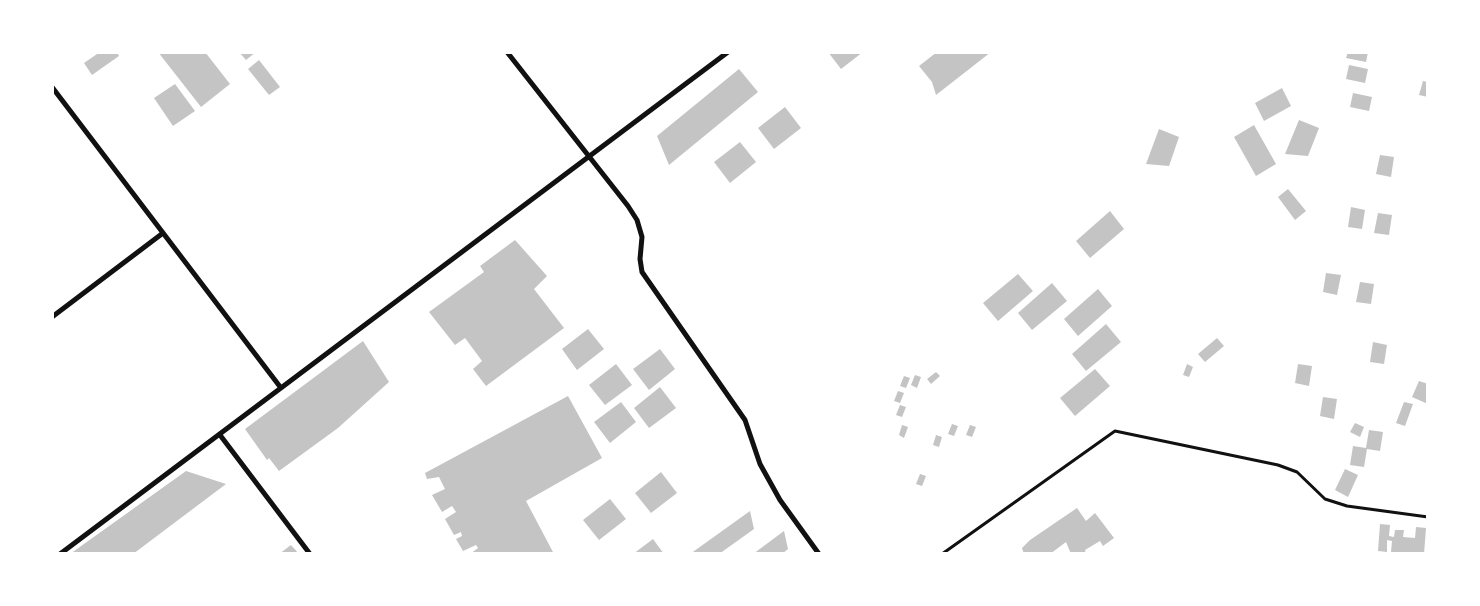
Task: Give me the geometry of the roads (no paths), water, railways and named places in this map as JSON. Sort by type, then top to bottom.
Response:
[{"type":"street","points":[[507,52],[637,220],[642,237],[642,272],[745,420],[760,464],[780,500],[819,554]]},
{"type":"street","points":[[60,554],[728,52]]},
{"type":"street","points":[[52,87],[281,388]]},
{"type":"street","points":[[52,317],[163,233]]},
{"type":"street","points":[[220,435],[310,554]]},
{"type":"lane","points":[[942,554],[1115,431],[1278,465],[1297,472],[1325,499],[1347,506],[1428,517]]}]
